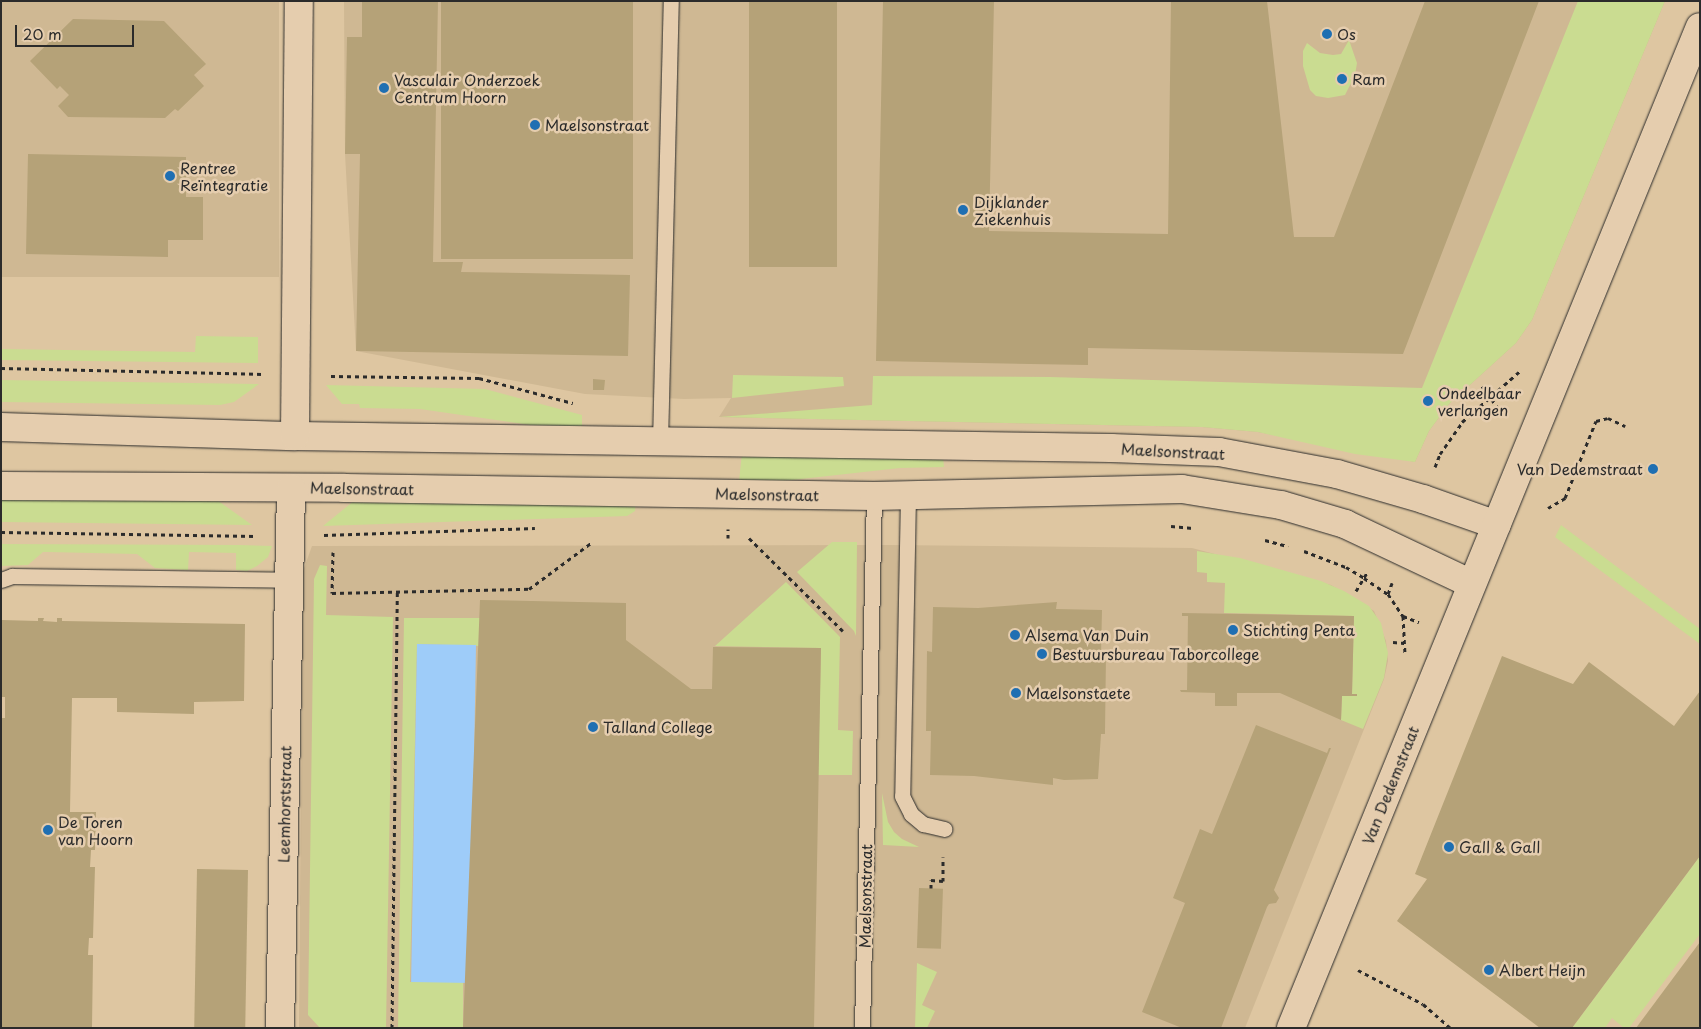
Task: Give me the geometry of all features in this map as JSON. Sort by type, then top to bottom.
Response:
[{"type":"street","points":[[295,436],[299,1]]},
{"type":"street","name":"Van Dedemstraat","points":[[1291,1028],[1450,634],[1497,525],[1700,27]]},
{"type":"street","name":"Maelsonstraat","points":[[1,427],[295,436],[1111,448],[1219,452],[1337,474],[1424,499],[1497,525]]},
{"type":"street","name":"Maelsonstraat","points":[[1,486],[874,496],[1182,489],[1281,505],[1346,524],[1472,584]]},
{"type":"street","name":"Leemhorststraat","points":[[280,1028],[291,488]]},
{"type":"lane","points":[[660,442],[671,1]]},
{"type":"lane","points":[[908,495],[902,796],[911,814],[923,824],[944,829]]},
{"type":"lane","name":"Maelsonstraat","points":[[862,1028],[874,496]]},
{"type":"lane","points":[[1,580],[12,576],[289,580]]},
{"type":"path","points":[[1424,499],[1440,454],[1462,422],[1525,367]]},
{"type":"path","points":[[1548,508],[1565,498],[1596,422],[1608,418],[1625,426]]},
{"type":"path","points":[[1168,526],[1202,530]]},
{"type":"path","points":[[1,532],[289,536],[538,528]]},
{"type":"path","points":[[749,538],[849,637],[848,646],[870,647]]},
{"type":"path","points":[[1258,538],[1293,548]]},
{"type":"path","points":[[332,552],[332,593],[529,589],[591,543]]},
{"type":"path","points":[[1302,550],[1346,567],[1388,594],[1403,616],[1450,634]]},
{"type":"path","points":[[1388,594],[1404,550]]},
{"type":"path","points":[[392,1028],[397,592]]},
{"type":"path","points":[[931,888],[931,880],[943,881],[944,829]]},
{"type":"path","points":[[1358,970],[1423,1004],[1451,1028]]},
{"type":"shaded area","points":[[1,1],[279,1],[279,277],[1,277]]},
{"type":"shaded area","name":"Dijklander Ziekenhuis","points":[[344,1],[1665,1],[1532,320],[1516,343],[1449,404],[1429,431],[1415,462],[1258,432],[1202,427],[719,417],[731,398],[684,399],[585,394],[356,351],[345,154]]},
{"type":"shaded area","points":[[888,545],[1192,548],[1331,585],[1374,611],[1386,641],[1388,661],[1384,679],[1245,1028],[299,1028],[303,571],[312,546]]},
{"type":"green space","points":[[1578,1],[1665,1],[1532,320],[1516,343],[1449,404],[1429,431],[1415,462],[1355,454],[1258,432],[1202,427],[719,417],[872,405],[873,376],[1050,377],[1422,388]]},
{"type":"green space","points":[[1349,40],[1357,63],[1355,75],[1345,95],[1328,98],[1316,96],[1310,90],[1303,66],[1303,51],[1307,43],[1320,53],[1333,55],[1341,54]]},
{"type":"green space","points":[[196,336],[258,337],[258,363],[1,360],[1,349],[195,352]]},
{"type":"green space","points":[[733,375],[843,377],[844,386],[732,398]]},
{"type":"green space","points":[[1,380],[259,384],[234,402],[220,405],[1,402]]},
{"type":"green space","points":[[326,385],[485,389],[582,415],[582,426],[578,426],[578,430],[558,429],[420,409],[360,408],[359,404],[342,404]]},
{"type":"green space","points":[[742,453],[943,457],[944,467],[900,468],[783,481],[739,481]]},
{"type":"green space","points":[[1,497],[217,500],[252,525],[1,522]]},
{"type":"green space","points":[[355,500],[636,501],[635,511],[627,516],[323,526]]},
{"type":"green space","points":[[1561,525],[1700,629],[1700,644],[1555,537]]},
{"type":"green space","points":[[832,542],[857,542],[856,636],[854,631],[797,572]]},
{"type":"green space","points":[[1,544],[272,546],[268,557],[247,571],[236,570],[236,553],[189,552],[188,570],[155,568],[137,554],[47,552],[43,552],[28,565],[1,566]]},
{"type":"green space","points":[[1197,551],[1240,558],[1321,581],[1344,591],[1369,606],[1381,623],[1388,653],[1384,678],[1363,729],[1341,720],[1342,696],[1357,696],[1352,694],[1354,616],[1224,613],[1225,583],[1207,582],[1207,573],[1197,572]]},
{"type":"green space","points":[[320,565],[327,566],[326,615],[393,617],[386,1028],[320,1028],[308,1015],[314,579]]},
{"type":"green space","points":[[786,582],[840,637],[838,730],[853,731],[852,775],[818,775],[821,648],[715,646]]},
{"type":"green space","points":[[404,618],[482,618],[479,646],[417,644],[410,982],[463,981],[463,1028],[398,1028]]},
{"type":"green space","points":[[882,793],[888,822],[894,832],[902,839],[919,847],[883,845]]},
{"type":"green space","points":[[1700,856],[1700,934],[1629,1028],[1624,1028],[1612,1018],[1605,1028],[1572,1028]]},
{"type":"green space","points":[[917,963],[937,972],[922,1005],[935,1011],[927,1028],[915,1028]]},
{"type":"water","points":[[417,644],[476,645],[470,983],[411,982]]},
{"type":"building","points":[[362,1],[438,1],[433,262],[463,262],[461,272],[630,275],[628,356],[356,351],[360,154],[345,154],[347,37],[362,37]]},
{"type":"building","name":"Maelsonstraat","points":[[441,1],[633,1],[633,259],[441,259]]},
{"type":"building","points":[[749,1],[837,1],[837,267],[749,267]]},
{"type":"building","points":[[883,1],[994,1],[989,231],[1168,234],[1171,1],[1267,1],[1294,237],[1334,237],[1425,1],[1539,1],[1403,354],[1088,348],[1088,365],[876,361]]},
{"type":"building","points":[[73,19],[164,21],[206,64],[194,75],[204,86],[178,111],[175,109],[165,118],[68,117],[58,106],[69,95],[60,86],[57,89],[30,61]]},
{"type":"building","points":[[28,154],[186,157],[186,197],[203,197],[203,240],[168,240],[168,257],[26,254]]},
{"type":"building","points":[[593,379],[605,380],[604,390],[593,390]]},
{"type":"building","points":[[480,600],[626,603],[626,640],[691,689],[712,689],[713,647],[821,648],[814,1028],[463,1028]]},
{"type":"building","name":"Maelsonstaete","points":[[1057,602],[1056,609],[1102,610],[1101,655],[1106,655],[1105,734],[1101,734],[1098,779],[1064,780],[1053,778],[1053,785],[974,776],[930,775],[931,731],[926,731],[927,651],[932,652],[933,607],[978,608]]},
{"type":"building","points":[[1182,613],[1354,616],[1352,694],[1357,694],[1357,696],[1342,696],[1341,720],[1280,693],[1237,693],[1237,706],[1215,706],[1215,693],[1181,692],[1180,690],[1187,690],[1188,616],[1182,616]]},
{"type":"building","name":"De Toren van Hoorn","points":[[38,618],[44,618],[43,621],[57,622],[57,618],[62,618],[62,621],[245,624],[244,701],[194,702],[194,714],[117,712],[117,698],[72,698],[70,812],[96,812],[95,850],[91,850],[90,867],[95,867],[93,938],[89,938],[88,955],[93,955],[92,1027],[87,1028],[1,1028],[1,718],[5,718],[5,697],[1,697],[2,620],[38,621]]},
{"type":"building","points":[[1502,656],[1573,684],[1589,662],[1674,726],[1700,691],[1700,856],[1572,1028],[1540,1028],[1397,921],[1427,879],[1415,874]]},
{"type":"building","points":[[1256,725],[1327,753],[1329,748],[1331,748],[1274,890],[1279,898],[1276,903],[1269,904],[1267,907],[1221,1028],[1182,1028],[1142,1012],[1185,903],[1173,898],[1200,829],[1212,834]]},
{"type":"building","points":[[197,869],[248,870],[245,1028],[194,1028]]},
{"type":"building","points":[[919,888],[943,889],[941,949],[917,948]]},
{"type":"building","points":[[1700,942],[1700,1028],[1636,1028]]},
{"type":"place","name":"Os","points":[[1327,34]]},
{"type":"place","name":"Ram","points":[[1342,79]]},
{"type":"place","name":"Vasculair Onderzoek Centrum Hoorn","points":[[384,88]]},
{"type":"place","name":"Maelsonstraat","points":[[535,125]]},
{"type":"place","name":"Rentree Reïntegratie","points":[[170,176]]},
{"type":"place","name":"Dijklander Ziekenhuis","points":[[963,210]]},
{"type":"place","name":"Ondeelbaar verlangen","points":[[1428,401]]},
{"type":"place","name":"Van Dedemstraat","points":[[1653,469]]},
{"type":"place","name":"Stichting Penta","points":[[1233,630]]},
{"type":"place","name":"Alsema Van Duin","points":[[1015,635]]},
{"type":"place","name":"Bestuursbureau Taborcollege","points":[[1042,654]]},
{"type":"place","name":"Maelsonstaete","points":[[1016,693]]},
{"type":"place","name":"Talland College","points":[[593,727]]},
{"type":"place","name":"De Toren van Hoorn","points":[[48,830]]},
{"type":"place","name":"Gall & Gall","points":[[1449,847]]},
{"type":"place","name":"Albert Heijn","points":[[1489,970]]}]
